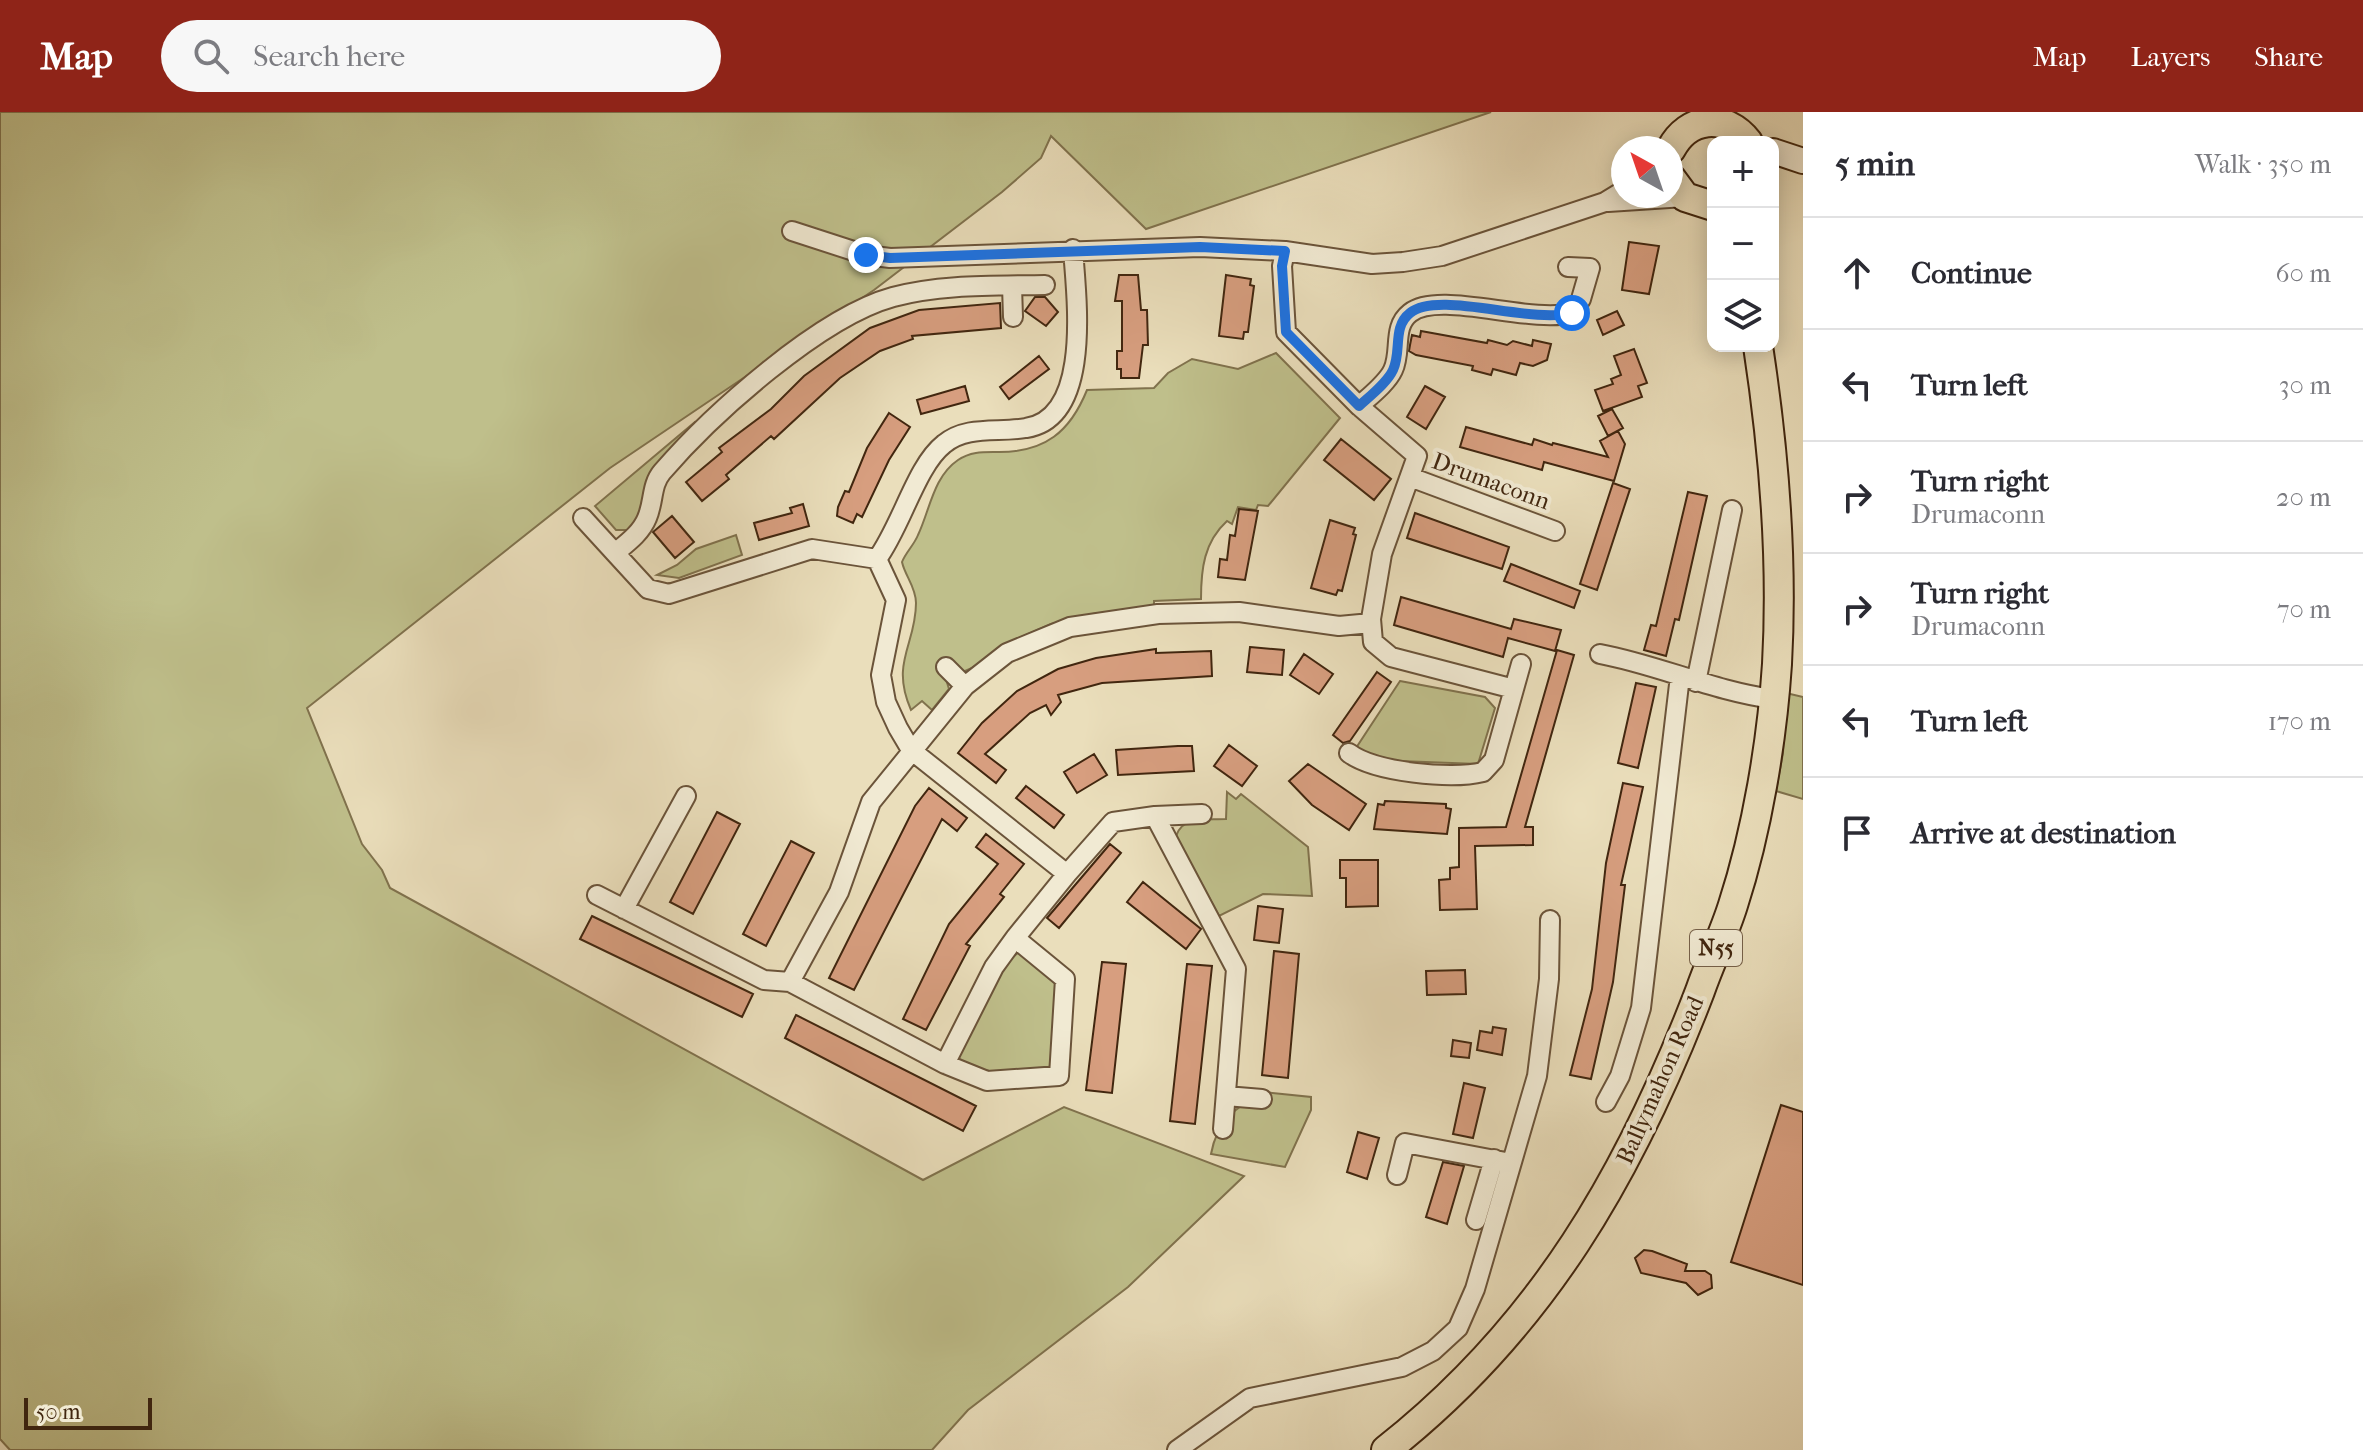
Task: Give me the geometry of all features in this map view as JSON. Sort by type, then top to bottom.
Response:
[{"type":"main road","points":[[1682,130],[1720,117],[1742,136]]},
{"type":"main road","points":[[1779,153],[1803,163]]},
{"type":"main road","points":[[1779,171],[1803,163]]},
{"type":"main road","points":[[1691,196],[1707,220]]},
{"type":"main road","name":"Ballymahon Road","points":[[1386,1450],[1422,1421],[1520,1322],[1610,1191],[1642,1130],[1733,905],[1760,793],[1773,699],[1778,568],[1775,479],[1759,352]]},
{"type":"street","points":[[792,231],[866,255],[890,258],[1073,249],[1200,247],[1285,251],[1372,264],[1421,260],[1605,202],[1691,196]]},
{"type":"street","points":[[1605,202],[1611,198]]},
{"type":"street","points":[[877,559],[894,535],[926,462],[940,447],[966,433],[1032,427],[1055,410],[1071,380],[1077,355],[1073,249]]},
{"type":"street","name":"Drumaconn","points":[[1285,251],[1282,266],[1286,332],[1359,406],[1415,453],[1410,477],[1389,529],[1371,623]]},
{"type":"street","points":[[1359,406],[1393,372],[1399,349],[1398,329],[1408,314],[1428,303],[1552,318],[1572,313],[1581,299],[1590,268],[1568,267]]},
{"type":"street","points":[[615,553],[644,525],[655,483],[673,460],[753,385],[828,326],[871,304],[920,291],[1045,285]]},
{"type":"street","points":[[1012,286],[1013,317]]},
{"type":"street","name":"Drumaconn","points":[[1410,477],[1555,531]]},
{"type":"street","points":[[1606,1102],[1624,1065],[1641,1008],[1688,679],[1732,510]]},
{"type":"street","points":[[583,518],[648,589],[669,594],[812,549],[877,559]]},
{"type":"street","points":[[877,559],[896,600],[882,660],[882,688],[892,717],[911,750],[1067,874]]},
{"type":"street","points":[[790,982],[839,892],[871,802],[965,686],[993,662],[1022,646],[1070,627],[1118,618],[1226,611],[1294,617],[1339,626],[1371,623],[1373,642],[1391,657],[1514,689]]},
{"type":"street","points":[[1600,654],[1722,691],[1773,699]]},
{"type":"street","points":[[1349,753],[1367,765],[1388,770],[1483,772],[1494,760],[1521,664]]},
{"type":"street","points":[[946,667],[965,686]]},
{"type":"street","points":[[1388,770],[1392,750]]},
{"type":"street","points":[[624,909],[686,796]]},
{"type":"street","points":[[945,1064],[994,967],[1067,874],[1113,822],[1202,814]]},
{"type":"street","points":[[1155,816],[1236,969],[1223,1129]]},
{"type":"street","points":[[597,895],[764,980],[790,982],[945,1064],[987,1081],[1058,1082],[1065,979],[1015,938]]},
{"type":"street","points":[[1476,1220],[1539,1063],[1549,979],[1550,920]]},
{"type":"street","points":[[1226,1096],[1262,1099]]},
{"type":"street","points":[[1397,1175],[1405,1143],[1502,1161]]},
{"type":"street","points":[[1177,1450],[1250,1398],[1402,1367],[1433,1351],[1458,1328],[1472,1301],[1502,1161]]},
{"type":"green space","points":[[0,112],[1491,112],[1146,229],[1051,136],[1041,158],[1002,192],[874,290],[610,468],[307,708],[362,844],[382,870],[390,888],[923,1180],[1064,1107],[1244,1176],[1128,1287],[968,1410],[932,1450],[10,1450],[0,1439]]},
{"type":"green space","points":[[1276,353],[1340,418],[1268,506],[1258,505],[1256,510],[1238,507],[1232,524],[1227,521],[1219,529],[1205,557],[1201,599],[1154,601],[1154,607],[1092,614],[1051,624],[1010,642],[972,668],[946,679],[949,689],[932,710],[922,701],[911,710],[905,693],[903,666],[916,603],[902,562],[918,535],[943,475],[950,467],[973,454],[1030,448],[1054,437],[1073,417],[1087,390],[1154,388],[1168,373],[1192,359],[1238,369]]},
{"type":"green space","points":[[695,422],[698,426],[654,468],[647,479],[640,514],[629,530],[616,530],[595,506]]},
{"type":"green space","points":[[736,535],[742,555],[679,578],[657,575],[677,565],[696,549]]},
{"type":"green space","points":[[1400,681],[1485,697],[1495,708],[1478,764],[1373,760],[1356,748]]},
{"type":"green space","points":[[1786,693],[1803,697],[1803,799],[1776,791],[1783,753]]},
{"type":"green space","points":[[1227,792],[1236,799],[1241,794],[1308,847],[1312,896],[1263,894],[1219,916],[1176,836],[1179,829],[1190,822],[1226,819]]},
{"type":"green space","points":[[1020,951],[1056,979],[1052,1065],[1017,1073],[974,1068],[957,1056],[1004,965]]},
{"type":"green space","points":[[1264,1092],[1311,1097],[1311,1110],[1285,1167],[1211,1154],[1218,1132],[1229,1116]]},
{"type":"building","points":[[1629,242],[1659,246],[1649,294],[1622,290]]},
{"type":"building","points":[[1119,275],[1138,275],[1141,310],[1147,310],[1148,345],[1143,345],[1139,378],[1121,378],[1121,369],[1117,369],[1117,351],[1122,351],[1122,301],[1115,301]]},
{"type":"building","points":[[1226,275],[1251,279],[1250,285],[1254,286],[1248,332],[1244,332],[1243,339],[1219,336]]},
{"type":"building","points":[[1035,297],[1045,297],[1058,312],[1046,326],[1025,311]]},
{"type":"building","points":[[1000,303],[1001,328],[912,336],[913,339],[880,351],[840,378],[774,439],[771,436],[726,475],[729,479],[702,501],[686,482],[722,452],[719,448],[771,409],[804,376],[870,328],[919,310]]},
{"type":"building","points":[[1617,311],[1624,325],[1603,335],[1597,320]]},
{"type":"building","points":[[1421,331],[1507,345],[1513,341],[1532,346],[1533,340],[1551,344],[1547,360],[1533,366],[1520,363],[1516,375],[1493,369],[1491,375],[1472,370],[1473,366],[1409,351],[1412,335],[1420,337]]},
{"type":"building","points":[[1634,349],[1647,383],[1638,386],[1642,397],[1603,411],[1595,390],[1613,384],[1611,379],[1621,375],[1614,356]]},
{"type":"building","points":[[1039,356],[1049,369],[1009,399],[1000,387]]},
{"type":"building","points":[[965,386],[969,401],[921,414],[917,400]]},
{"type":"building","points":[[1425,386],[1445,397],[1426,429],[1407,417]]},
{"type":"building","points":[[1612,409],[1623,428],[1608,436],[1598,416]]},
{"type":"building","points":[[889,413],[910,427],[889,460],[862,517],[857,514],[853,523],[837,516],[838,507],[845,491],[849,492],[867,448]]},
{"type":"building","points":[[1466,427],[1532,445],[1534,439],[1608,457],[1600,441],[1618,431],[1625,444],[1614,481],[1544,462],[1542,470],[1460,447]]},
{"type":"building","points":[[1341,439],[1391,479],[1374,500],[1324,460]]},
{"type":"building","points":[[1613,483],[1630,489],[1597,590],[1580,584]]},
{"type":"building","points":[[1688,492],[1707,496],[1679,620],[1675,619],[1666,656],[1644,650],[1651,625],[1656,626]]},
{"type":"building","points":[[803,504],[809,526],[759,540],[754,523],[792,513],[790,508]]},
{"type":"building","points":[[1239,509],[1258,511],[1245,580],[1218,577],[1220,559],[1227,560],[1230,535],[1235,536]]},
{"type":"building","points":[[1415,513],[1509,547],[1502,569],[1407,538]]},
{"type":"building","points":[[672,516],[694,542],[675,558],[653,532]]},
{"type":"building","points":[[1330,520],[1355,528],[1353,534],[1356,535],[1342,591],[1338,590],[1336,595],[1311,588]]},
{"type":"building","points":[[1511,564],[1580,591],[1574,608],[1504,581]]},
{"type":"building","points":[[1401,597],[1511,629],[1514,619],[1561,630],[1555,651],[1508,638],[1503,657],[1394,625]]},
{"type":"building","points":[[1250,647],[1284,650],[1282,675],[1247,672]]},
{"type":"building","points":[[1156,649],[1156,653],[1211,651],[1212,676],[1102,683],[1058,695],[1061,702],[1051,715],[1046,705],[1030,713],[985,754],[1006,770],[996,783],[958,753],[982,723],[1017,691],[1058,669],[1096,658]]},
{"type":"building","points":[[1557,650],[1574,655],[1525,827],[1533,827],[1533,845],[1475,846],[1477,909],[1440,910],[1439,880],[1450,879],[1450,868],[1459,867],[1459,828],[1506,827]]},
{"type":"building","points":[[1304,654],[1333,674],[1319,694],[1290,675]]},
{"type":"building","points":[[1377,672],[1391,682],[1350,741],[1343,743],[1333,735]]},
{"type":"building","points":[[1636,683],[1656,687],[1638,768],[1618,763]]},
{"type":"building","points":[[1229,745],[1257,766],[1242,786],[1214,766]]},
{"type":"building","points":[[1192,746],[1194,771],[1118,775],[1116,750]]},
{"type":"building","points":[[1094,754],[1107,775],[1077,793],[1064,772]]},
{"type":"building","points":[[1308,764],[1366,804],[1349,830],[1312,805],[1289,781]]},
{"type":"building","points":[[1623,783],[1643,787],[1621,885],[1625,885],[1613,982],[1591,1079],[1570,1075],[1592,989],[1606,863]]},
{"type":"building","points":[[1026,786],[1064,815],[1054,828],[1016,798]]},
{"type":"building","points":[[929,788],[967,818],[957,831],[942,819],[854,990],[829,978],[915,806]]},
{"type":"building","points":[[1385,801],[1446,804],[1446,808],[1451,809],[1447,834],[1374,829],[1378,804],[1384,805]]},
{"type":"building","points":[[717,812],[740,824],[693,914],[670,902]]},
{"type":"building","points":[[986,834],[1024,864],[1000,894],[1004,897],[966,944],[970,946],[926,1030],[903,1019],[949,924],[998,864],[976,847]]},
{"type":"building","points":[[791,841],[814,853],[766,946],[743,934]]},
{"type":"building","points":[[1110,844],[1121,853],[1059,928],[1047,918]]},
{"type":"building","points":[[1340,860],[1378,860],[1378,906],[1346,907],[1346,878],[1340,878]]},
{"type":"building","points":[[1143,882],[1201,929],[1186,949],[1127,902]]},
{"type":"building","points":[[1258,906],[1283,909],[1279,943],[1254,940]]},
{"type":"building","points":[[592,916],[753,994],[742,1017],[580,939]]},
{"type":"building","points":[[1274,951],[1299,954],[1288,1078],[1262,1075]]},
{"type":"building","points":[[1102,962],[1126,964],[1112,1093],[1086,1090]]},
{"type":"building","points":[[1187,964],[1212,966],[1195,1124],[1170,1121]]},
{"type":"building","points":[[1465,970],[1466,994],[1427,995],[1426,971]]},
{"type":"building","points":[[796,1015],[976,1106],[963,1131],[785,1038]]},
{"type":"building","points":[[1493,1027],[1506,1029],[1502,1055],[1477,1050],[1480,1031],[1492,1033]]},
{"type":"building","points":[[1453,1040],[1471,1043],[1469,1058],[1451,1056]]},
{"type":"building","points":[[1464,1083],[1485,1088],[1473,1138],[1453,1134]]},
{"type":"building","points":[[1781,1105],[1803,1112],[1803,1285],[1731,1262]]},
{"type":"building","points":[[1358,1132],[1379,1138],[1367,1179],[1347,1172]]},
{"type":"building","points":[[1443,1162],[1464,1166],[1447,1224],[1426,1217]]},
{"type":"building","points":[[1644,1250],[1687,1264],[1685,1271],[1705,1271],[1711,1275],[1712,1288],[1698,1295],[1686,1283],[1641,1273],[1635,1258]]},
{"type":"route","points":[[866,255],[890,258],[1036,250],[1200,247],[1285,251],[1282,266],[1286,332],[1359,406],[1393,372],[1399,349],[1398,329],[1408,314],[1428,303],[1552,318],[1572,313]]}]
